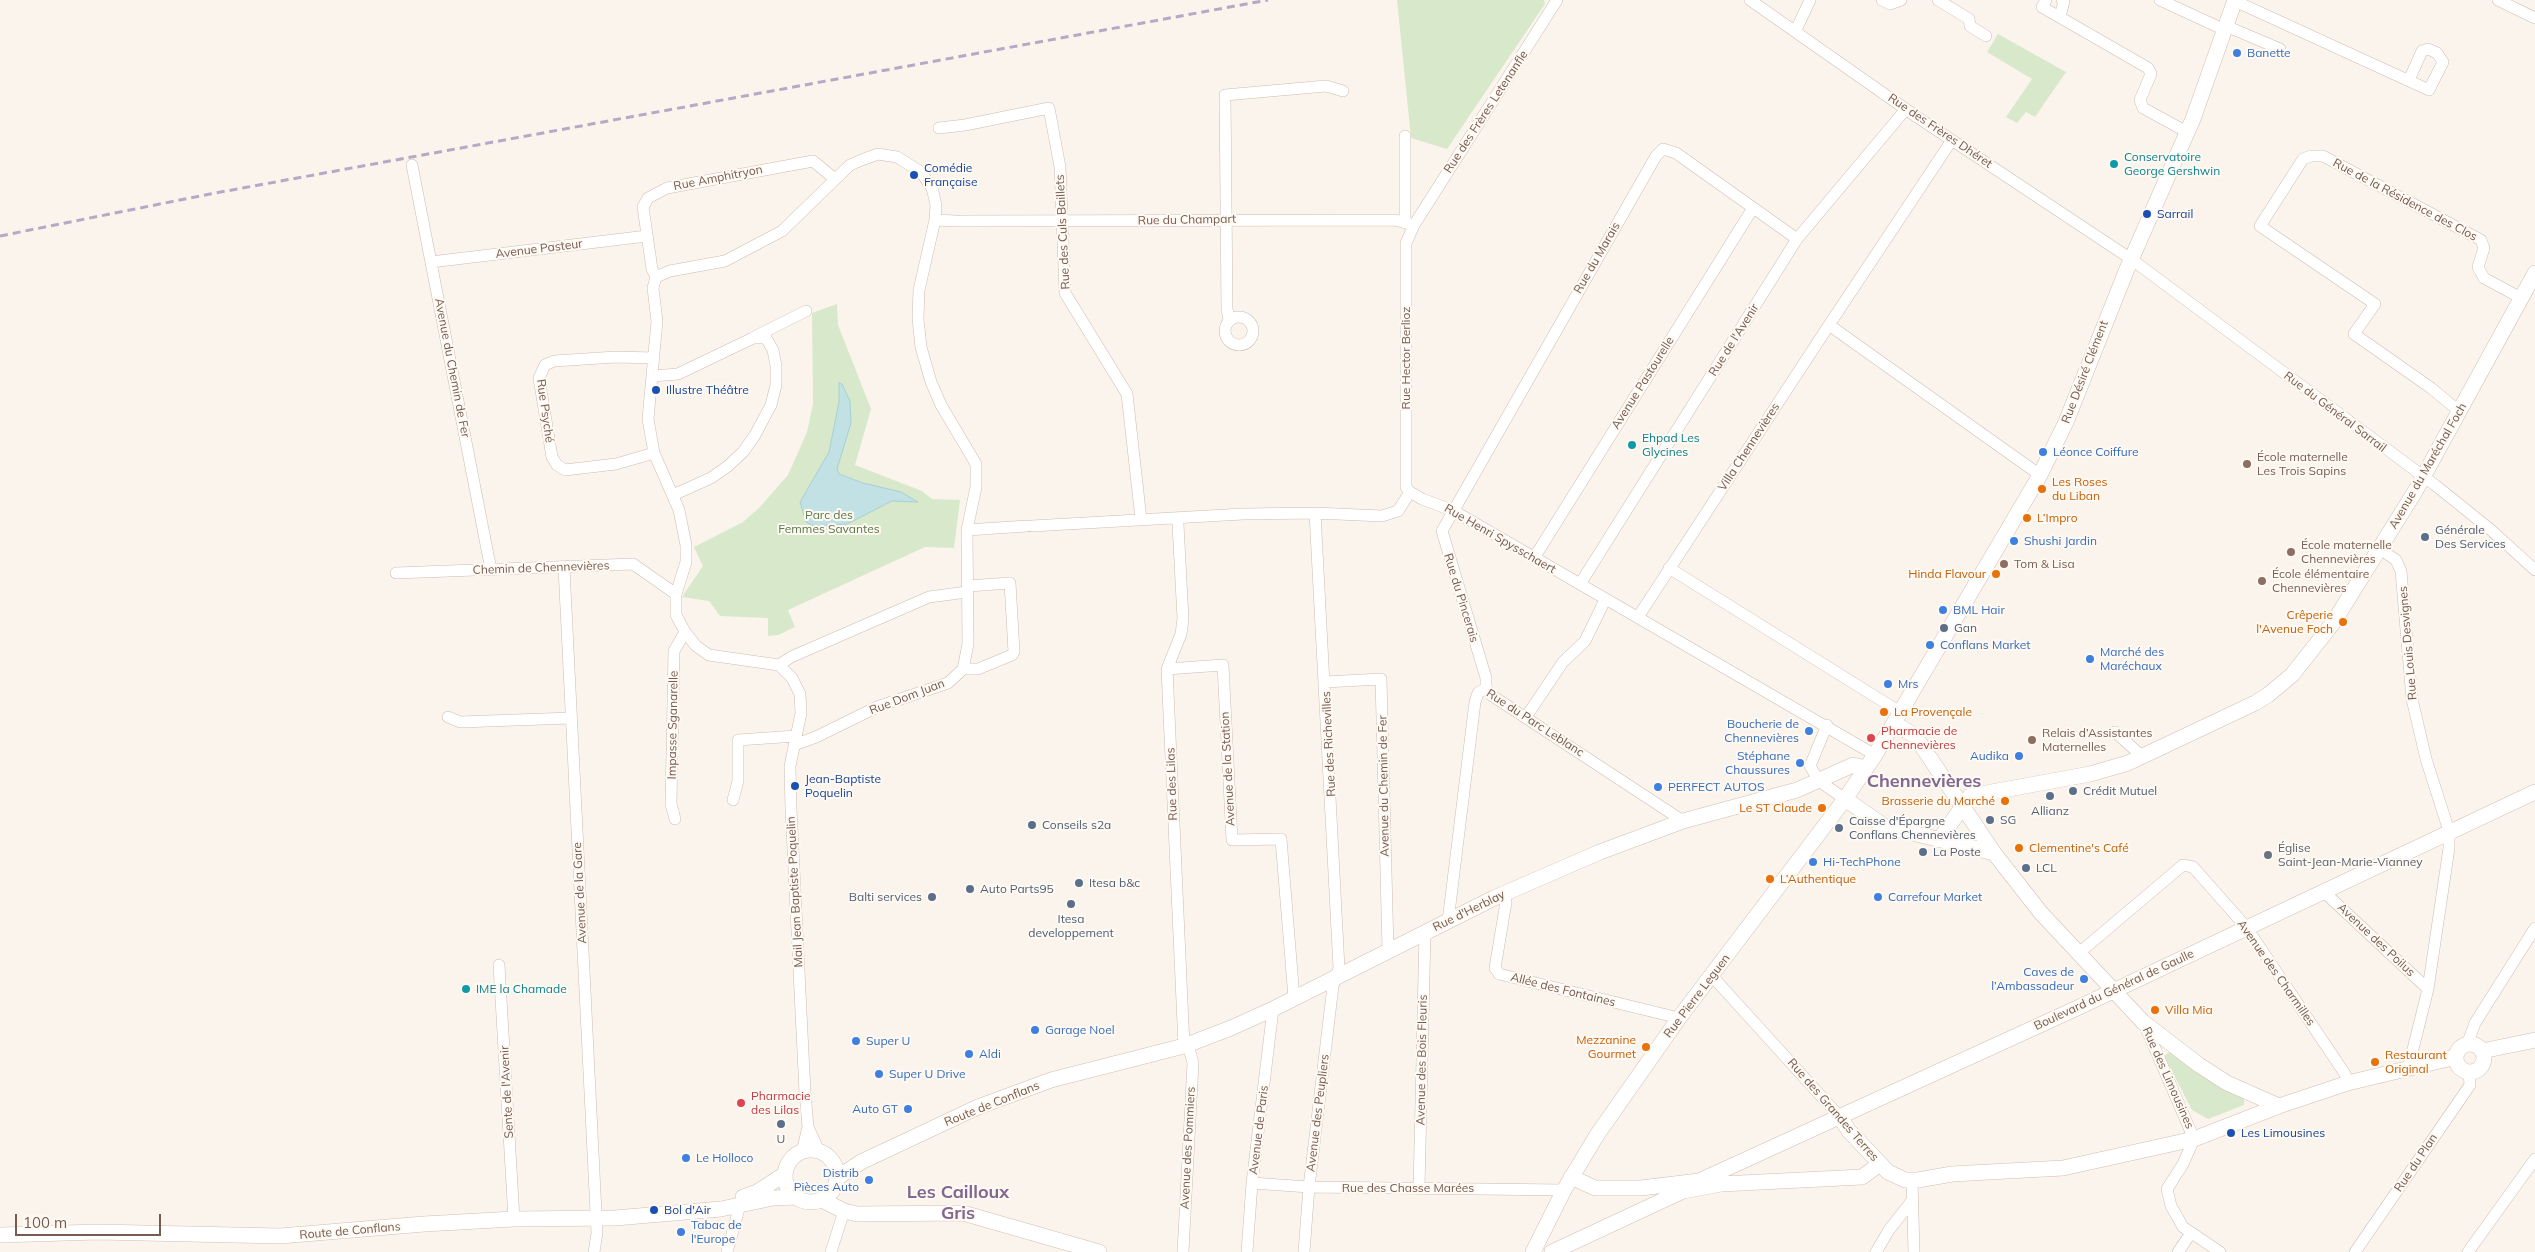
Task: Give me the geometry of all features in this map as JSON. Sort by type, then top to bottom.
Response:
[{"type":"main road","name":"Rue Désiré Clément","points":[[1875,754],[2040,475],[2066,422],[2131,258],[2187,132],[2235,0]]},
{"type":"main road","name":"Avenue du Maréchal Foch","points":[[1963,806],[1973,795],[2090,774],[2143,757],[2219,722],[2279,687],[2307,659],[2380,549],[2424,477],[2535,273]]},
{"type":"main road","points":[[1897,718],[1915,736],[1994,853],[2041,913],[2143,1022],[2170,1044],[2227,1083],[2279,1106]]},
{"type":"main road","name":"Rue Pierre Leguen","points":[[1532,1252],[1565,1189],[1597,1135],[1679,1018],[1845,799],[1875,754]]},
{"type":"main road","name":"Rue d'Herblay","points":[[1128,1062],[1186,1045],[1273,1009],[1502,894],[1600,852],[1683,821],[1797,790],[1854,766],[1866,768]]},
{"type":"main road","name":"Boulevard du Général de Gaulle","points":[[1552,1252],[1658,1201],[1694,1186],[1720,1178],[1840,1117],[2113,991],[2535,792]]},
{"type":"main road","points":[[1845,799],[1884,826],[1994,853]]},
{"type":"main road","points":[[1939,840],[1963,806]]},
{"type":"main road","points":[[2482,1051],[2535,1040]]},
{"type":"main road","points":[[2467,1045],[2475,1045],[2482,1051],[2483,1063],[2478,1070],[2470,1072],[2458,1066],[2456,1057],[2459,1049],[2467,1045]]},
{"type":"main road","points":[[1912,1181],[1952,1174],[2063,1168],[2194,1139],[2279,1106],[2348,1083],[2456,1057]]},
{"type":"main road","name":"Route de Conflans","points":[[837,1178],[861,1162],[978,1107],[1051,1080],[1128,1062]]},
{"type":"main road","points":[[2244,1120],[2251,1109],[2251,1095]]},
{"type":"main road","name":"Rue des Grandes Terres","points":[[1840,1117],[1849,1131],[1893,1176],[1912,1181]]},
{"type":"main road","points":[[824,1155],[837,1170],[833,1191],[822,1200],[809,1202],[796,1197],[786,1183],[785,1174],[790,1161],[802,1152],[824,1155],[861,1162]]},
{"type":"main road","points":[[1720,1178],[1862,1177],[1880,1164]]},
{"type":"main road","name":"Route de Conflans","points":[[700,1210],[757,1192],[785,1174]]},
{"type":"main road","name":"Rue des Chasse Marées","points":[[1565,1189],[1694,1186]]},
{"type":"main road","points":[[1641,1188],[1653,1193],[1658,1201]]},
{"type":"main road","name":"Route de Conflans","points":[[0,1235],[98,1232],[280,1236],[424,1224],[514,1219],[596,1218],[700,1210],[740,1205],[773,1198],[796,1197]]},
{"type":"main road","points":[[822,1200],[844,1211],[857,1214],[963,1213],[1099,1252]]},
{"type":"street","name":"Rue des Frères Letenanfle","points":[[1409,224],[1558,0]]},
{"type":"street","name":"Rue des Frères Dhéret","points":[[1750,0],[1796,30],[1906,109],[2131,258]]},
{"type":"street","points":[[1796,30],[1810,0]]},
{"type":"street","points":[[1882,0],[1890,4],[1901,0]]},
{"type":"street","points":[[1938,0],[1969,19],[1970,26],[1986,36]]},
{"type":"street","points":[[2046,0],[2042,8],[2148,68],[2151,74],[2140,100],[2143,108],[2187,132]]},
{"type":"street","points":[[2060,17],[2064,1],[2062,0]]},
{"type":"street","points":[[2160,0],[2280,49]]},
{"type":"street","points":[[2235,0],[2409,80]]},
{"type":"street","points":[[2498,0],[2535,18]]},
{"type":"street","points":[[1229,320],[1227,309],[1225,95],[1326,86],[1343,91]]},
{"type":"street","name":"Rue des Culs Baillets","points":[[939,128],[965,126],[1049,108],[1060,167],[1065,293],[1127,394],[1141,519]]},
{"type":"street","name":"Rue de l'Avenir","points":[[1580,584],[1797,240],[1906,109]]},
{"type":"street","name":"Rue Hector Berlioz","points":[[1406,136],[1409,224],[1406,243],[1406,479],[1410,492]]},
{"type":"street","name":"Villa Chennevières","points":[[1638,617],[1952,140]]},
{"type":"street","name":"Rue du Marais","points":[[1454,511],[1656,156],[1663,149],[1670,150],[1797,240]]},
{"type":"street","points":[[656,277],[670,272],[725,261],[782,231],[850,165],[878,154],[906,161],[921,172],[932,188],[936,205],[935,220],[918,290],[918,320],[921,347],[931,382],[941,405],[976,464],[976,487],[967,530],[968,589],[968,644],[963,669],[978,669],[1012,655],[1014,652],[1010,583],[968,589],[929,596],[791,657],[779,665],[709,655],[696,646],[684,632],[676,615],[676,594]]},
{"type":"street","name":"Rue de la Résidence des Clos","points":[[2460,412],[2431,388],[2354,334],[2375,304],[2260,226],[2303,160],[2312,156],[2323,156],[2481,240],[2484,248],[2478,267],[2484,278],[2521,298]]},
{"type":"street","name":"Rue Amphitryon","points":[[676,594],[686,562],[686,545],[679,510],[654,453],[648,419],[657,321],[653,288],[656,277],[652,270],[644,207],[648,198],[668,188],[813,161],[836,179]]},
{"type":"street","name":"Avenue du Chemin de Fer","points":[[412,165],[492,570]]},
{"type":"street","name":"Avenue Pastourelle","points":[[1534,558],[1753,208]]},
{"type":"street","name":"Rue du Champart","points":[[935,220],[1395,220],[1409,224]]},
{"type":"street","name":"Avenue Pasteur","points":[[431,262],[647,236]]},
{"type":"street","name":"Rue du Général Sarrail","points":[[2131,258],[2424,477],[2491,530],[2535,570]]},
{"type":"street","points":[[653,376],[661,377],[686,371],[806,311]]},
{"type":"street","points":[[1829,325],[2040,475]]},
{"type":"street","points":[[673,496],[710,478],[728,466],[755,435],[771,405],[776,385],[773,350],[766,338],[752,338]]},
{"type":"street","name":"Rue Psyché","points":[[653,358],[616,357],[554,361],[546,365],[538,378],[552,457],[557,465],[565,470],[616,464],[654,453]]},
{"type":"street","points":[[967,530],[1141,519],[1315,513],[1391,515],[1398,511],[1410,492]]},
{"type":"street","name":"Rue Henri Spysschaert","points":[[1410,492],[1454,511],[1875,754]]},
{"type":"street","name":"Rue du Pincerais","points":[[1454,511],[1442,531],[1442,538],[1486,678],[1486,688]]},
{"type":"street","name":"Rue des Richevilles","points":[[1315,513],[1340,968],[1337,976]]},
{"type":"street","name":"Rue des Lilas","points":[[1178,524],[1183,619],[1181,634],[1168,669],[1186,1045]]},
{"type":"street","name":"Rue Louis Desvignes","points":[[2380,549],[2396,560],[2401,571],[2412,699],[2426,759],[2449,831]]},
{"type":"street","name":"Chemin de Chennevières","points":[[396,573],[633,564],[676,594]]},
{"type":"street","name":"Avenue de la Gare","points":[[564,568],[597,1232],[594,1252]]},
{"type":"street","points":[[1669,568],[1897,718]]},
{"type":"street","points":[[1526,717],[1563,662],[1585,641],[1606,600]]},
{"type":"street","name":"Impasse Sganarelle","points":[[675,819],[671,804],[674,651],[684,632]]},
{"type":"street","name":"Mail Jean Baptiste Poquelin","points":[[779,665],[792,678],[800,694],[801,713],[790,766],[808,1127],[802,1152]]},
{"type":"street","name":"Avenue de la Station","points":[[1168,669],[1223,665],[1232,840],[1281,839],[1294,998]]},
{"type":"street","name":"Rue Dom Juan","points":[[733,800],[738,781],[738,740],[795,741],[816,737],[877,707],[948,683],[963,669]]},
{"type":"street","name":"Avenue du Chemin de Fer","points":[[1325,682],[1381,679],[1388,950]]},
{"type":"street","name":"Rue du Parc Leblanc","points":[[1448,921],[1475,702],[1478,693],[1486,688],[1491,695],[1683,821]]},
{"type":"street","points":[[448,717],[460,722],[571,718]]},
{"type":"street","points":[[1827,725],[1810,766],[1819,781],[1845,799]]},
{"type":"street","points":[[2115,732],[2143,757]]},
{"type":"street","points":[[2408,1069],[2428,989],[2449,848],[2449,831]]},
{"type":"street","name":"Avenue des Charmilles","points":[[2079,953],[2183,865],[2193,867],[2247,928],[2345,1074],[2348,1083]]},
{"type":"street","name":"Avenue des Poilus","points":[[2324,892],[2428,989]]},
{"type":"street","name":"Allée des Fontaines","points":[[1502,894],[1506,902],[1495,968],[1499,974],[1679,1018]]},
{"type":"street","points":[[2467,1045],[2475,1023],[2535,928]]},
{"type":"street","name":"Avenue des Bois Fleuris","points":[[1419,1188],[1425,932]]},
{"type":"street","name":"Sente de l'Avenir","points":[[499,965],[514,1219]]},
{"type":"street","name":"Avenue des Peupliers","points":[[1304,1252],[1308,1187],[1337,976]]},
{"type":"street","name":"Rue des Grandes Terres","points":[[1712,976],[1840,1117]]},
{"type":"street","name":"Avenue de Paris","points":[[1247,1252],[1252,1183],[1273,1009]]},
{"type":"street","name":"Rue des Limousines","points":[[2143,1022],[2194,1139],[2183,1164],[2167,1189],[2176,1217],[2191,1233],[2220,1252]]},
{"type":"street","points":[[2158,1054],[2170,1044]]},
{"type":"street","name":"Avenue des Pommiers","points":[[1183,1252],[1193,1063],[1186,1045]]},
{"type":"street","name":"Rue du Plan","points":[[2355,1252],[2470,1085],[2470,1072]]},
{"type":"street","name":"Mail Jean Baptiste Poquelin","points":[[808,1127],[824,1155]]},
{"type":"street","points":[[2474,1250],[2535,1159]]},
{"type":"street","points":[[1912,1181],[1911,1202],[1914,1252]]},
{"type":"street","name":"Rue des Chasse Marées","points":[[1252,1183],[1308,1187],[1565,1189]]},
{"type":"street","points":[[1876,1252],[1895,1222],[1911,1202]]},
{"type":"street","points":[[727,1252],[740,1205]]},
{"type":"street","points":[[831,1252],[844,1211]]},
{"type":"street","points":[[1895,1222],[1904,1223],[1913,1228]]},
{"type":"street","points":[[2178,1252],[2191,1233]]},
{"type":"green space","points":[[1397,0],[1544,0],[1545,4],[1447,149],[1411,138]]},
{"type":"green space","points":[[1998,34],[2066,72],[2035,117],[2026,112],[2017,123],[2006,117],[2032,79],[1987,52]]},
{"type":"green space","name":"Parc des Femmes Savantes","points":[[837,304],[838,325],[871,409],[855,465],[922,491],[932,499],[960,500],[954,548],[925,547],[788,610],[795,627],[778,635],[768,636],[768,618],[720,616],[709,601],[682,597],[703,566],[694,547],[743,522],[759,508],[788,475],[807,432],[813,404],[812,313]]},
{"type":"green space","points":[[2172,1051],[2244,1097],[2244,1105],[2208,1119],[2192,1110],[2165,1058],[2165,1055]]},
{"type":"water","points":[[839,383],[842,384],[850,401],[851,423],[837,469],[839,474],[863,483],[901,492],[918,502],[892,501],[847,524],[814,526],[806,522],[800,502],[829,452],[839,402]]},
{"type":"railway","points":[[0,236],[210,194],[1268,0]]},
{"type":"place","name":"Banette","points":[[2237,53]]},
{"type":"place","name":"Conservatoire George Gershwin","points":[[2114,164]]},
{"type":"place","name":"Comédie Française","points":[[914,175]]},
{"type":"place","name":"Sarrail","points":[[2147,214]]},
{"type":"place","name":"Illustre Théâtre","points":[[656,390]]},
{"type":"place","name":"Ehpad Les Glycines","points":[[1632,445]]},
{"type":"place","name":"Léonce Coiffure","points":[[2043,452]]},
{"type":"place","name":"École maternelle Les Trois Sapins","points":[[2247,464]]},
{"type":"place","name":"Les Roses du Liban","points":[[2042,489]]},
{"type":"place","name":"L’Impro","points":[[2027,518]]},
{"type":"place","name":"Générale Des Services","points":[[2425,537]]},
{"type":"place","name":"Shushi Jardin","points":[[2014,541]]},
{"type":"place","name":"École maternelle Chennevières","points":[[2291,552]]},
{"type":"place","name":"Tom & Lisa","points":[[2004,564]]},
{"type":"place","name":"Hinda Flavour","points":[[1996,574]]},
{"type":"place","name":"École élémentaire Chennevières","points":[[2262,581]]},
{"type":"place","name":"BML Hair","points":[[1943,610]]},
{"type":"place","name":"Crêperie l'Avenue Foch","points":[[2343,622]]},
{"type":"place","name":"Gan","points":[[1944,628]]},
{"type":"place","name":"Conflans Market","points":[[1930,645]]},
{"type":"place","name":"Marché des Maréchaux","points":[[2090,659]]},
{"type":"place","name":"Mrs","points":[[1888,684]]},
{"type":"place","name":"La Provençale","points":[[1884,712]]},
{"type":"place","name":"Boucherie de Chennevières","points":[[1809,731]]},
{"type":"place","name":"Pharmacie de Chennevières","points":[[1871,738]]},
{"type":"place","name":"Relais d’Assistantes Maternelles","points":[[2032,740]]},
{"type":"place","name":"Audika","points":[[2019,756]]},
{"type":"place","name":"Stéphane Chaussures","points":[[1800,763]]},
{"type":"place","name":"Jean-Baptiste Poquelin","points":[[795,786]]},
{"type":"place","name":"PERFECT AUTOS","points":[[1658,787]]},
{"type":"place","name":"Crédit Mutuel","points":[[2073,791]]},
{"type":"place","name":"Allianz","points":[[2050,796]]},
{"type":"place","name":"Brasserie du Marché","points":[[2005,801]]},
{"type":"place","name":"Le ST Claude","points":[[1822,808]]},
{"type":"place","name":"SG","points":[[1990,820]]},
{"type":"place","name":"Conseils s2a","points":[[1032,825]]},
{"type":"place","name":"Caisse d'Épargne Conflans Chennevières","points":[[1839,828]]},
{"type":"place","name":"Clementine's Café","points":[[2019,848]]},
{"type":"place","name":"La Poste","points":[[1923,852]]},
{"type":"place","name":"Église Saint-Jean-Marie-Vianney","points":[[2268,855]]},
{"type":"place","name":"Hi-TechPhone","points":[[1813,862]]},
{"type":"place","name":"LCL","points":[[2026,868]]},
{"type":"place","name":"L’Authentique","points":[[1770,879]]},
{"type":"place","name":"Itesa b&c","points":[[1079,883]]},
{"type":"place","name":"Auto Parts95","points":[[970,889]]},
{"type":"place","name":"Balti services","points":[[932,897]]},
{"type":"place","name":"Carrefour Market","points":[[1878,897]]},
{"type":"place","name":"Itesa developpement","points":[[1071,904]]},
{"type":"place","name":"Caves de l’Ambassadeur","points":[[2084,979]]},
{"type":"place","name":"IME la Chamade","points":[[466,989]]},
{"type":"place","name":"Villa Mia","points":[[2155,1010]]},
{"type":"place","name":"Garage Noel","points":[[1035,1030]]},
{"type":"place","name":"Super U","points":[[856,1041]]},
{"type":"place","name":"Mezzanine Gourmet","points":[[1646,1047]]},
{"type":"place","name":"Aldi","points":[[969,1054]]},
{"type":"place","name":"Restaurant Original","points":[[2375,1062]]},
{"type":"place","name":"Super U Drive","points":[[879,1074]]},
{"type":"place","name":"Pharmacie des Lilas","points":[[741,1103]]},
{"type":"place","name":"Auto GT","points":[[908,1109]]},
{"type":"place","name":"U","points":[[781,1124]]},
{"type":"place","name":"Les Limousines","points":[[2231,1133]]},
{"type":"place","name":"Le Holloco","points":[[686,1158]]},
{"type":"place","name":"Distrib Pièces Auto","points":[[869,1180]]},
{"type":"place","name":"Bol d'Air","points":[[654,1210]]},
{"type":"place","name":"Tabac de l'Europe","points":[[681,1232]]},
{"type":"district","name":"Chennevières","points":[[1924,782]]},
{"type":"district","name":"Les Cailloux Gris","points":[[958,1203]]}]
